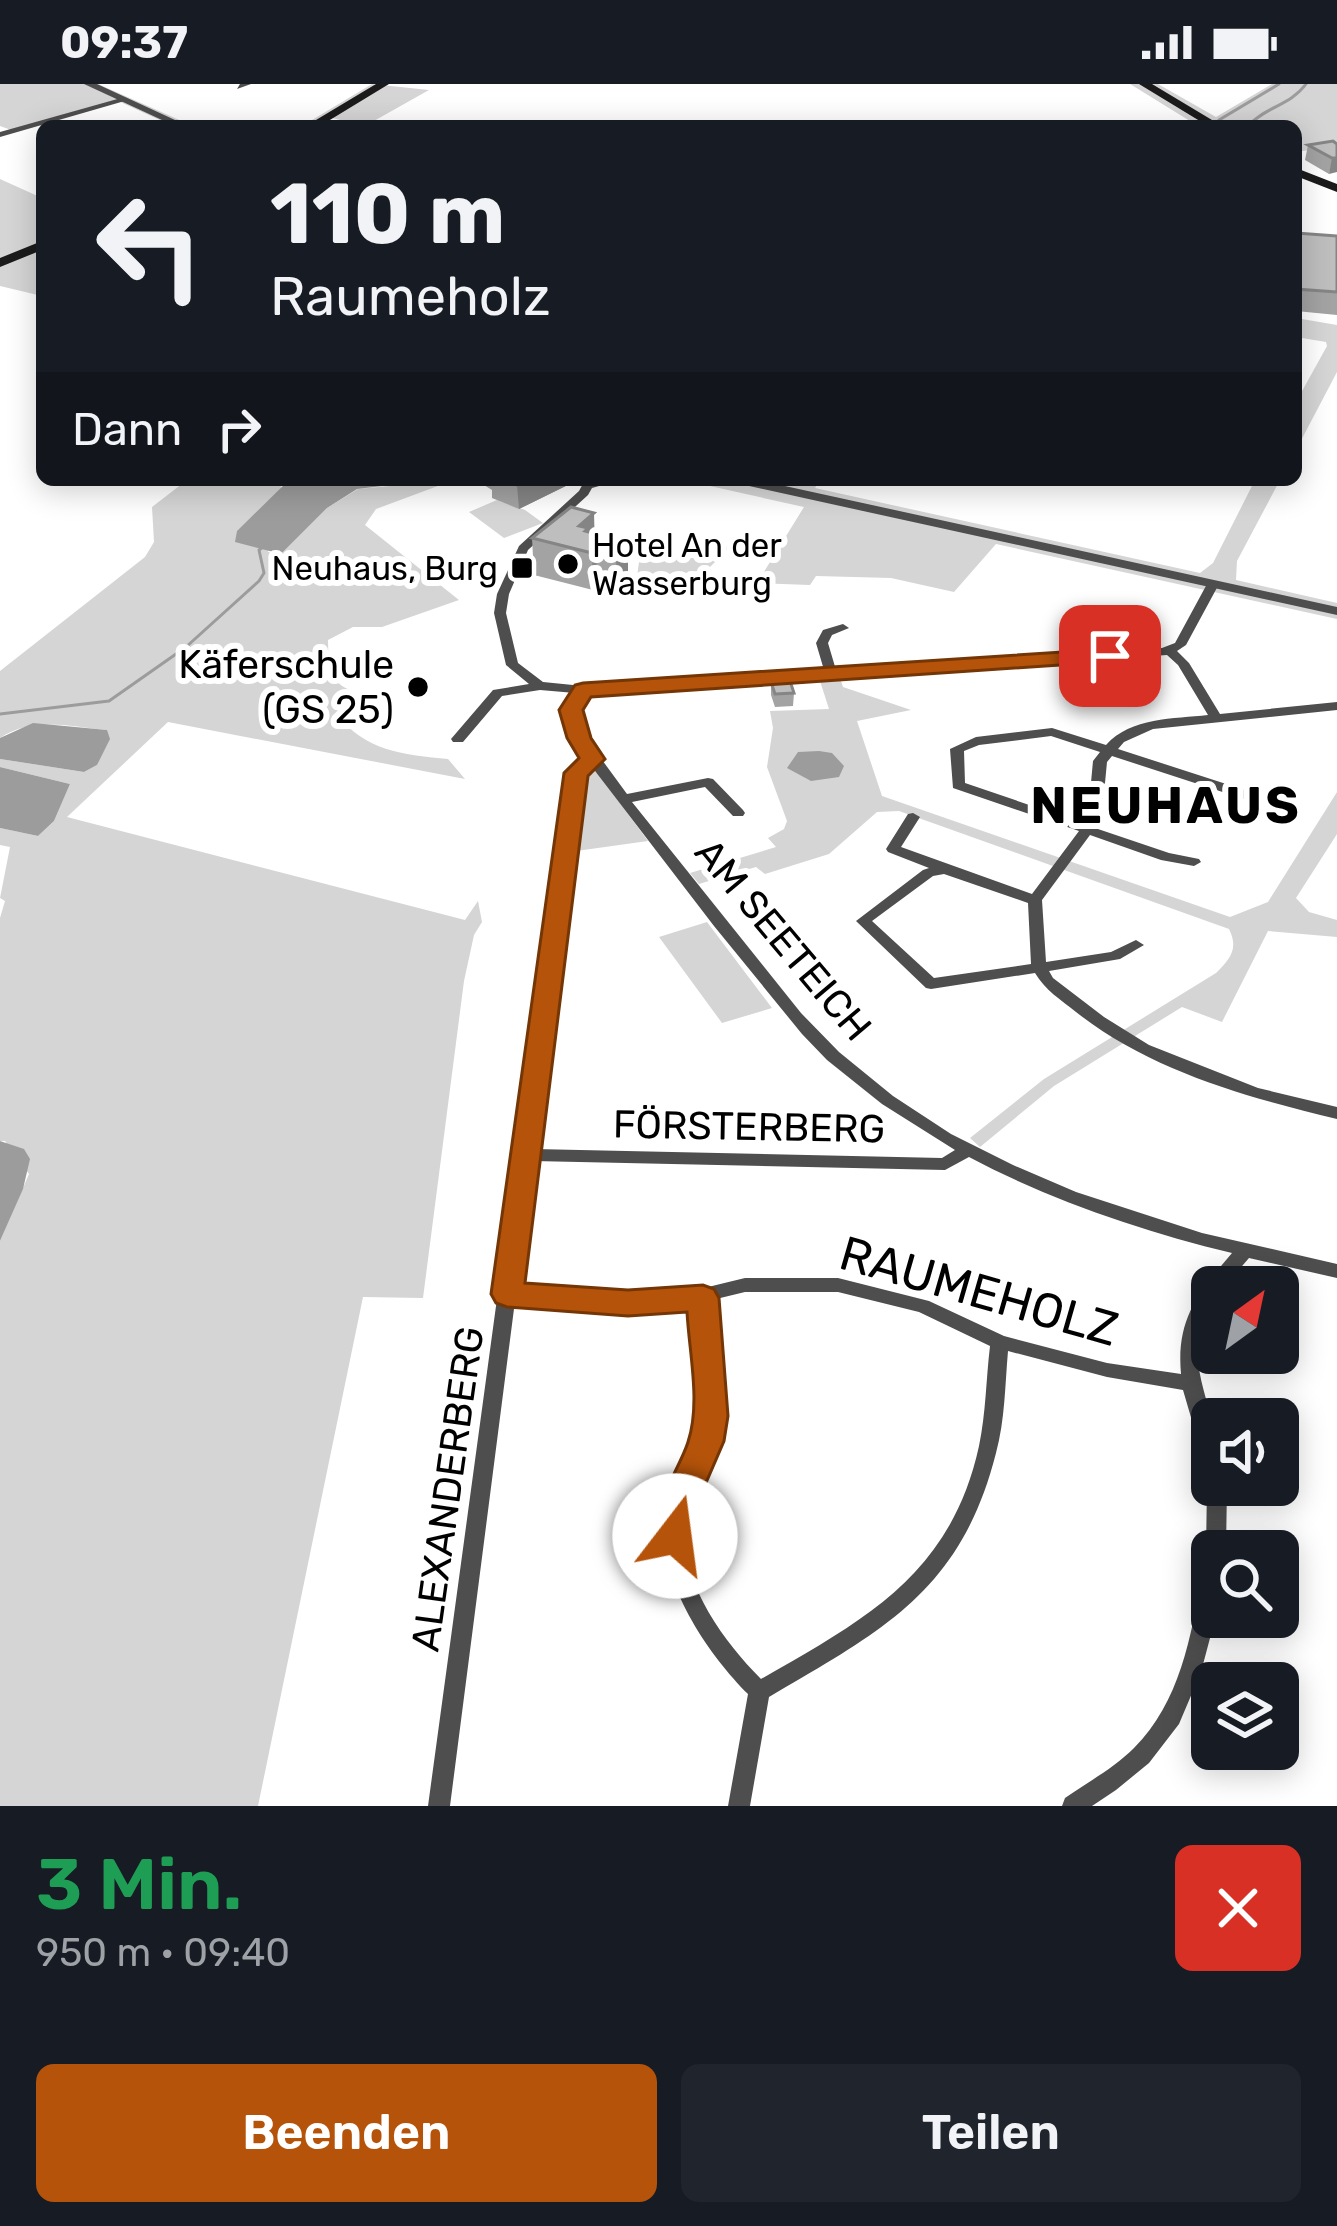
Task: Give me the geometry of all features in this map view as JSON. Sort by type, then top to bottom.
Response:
[{"type":"main road","points":[[322,120],[384,84]]},
{"type":"main road","points":[[1144,84],[1206,120]]},
{"type":"main road","points":[[1302,174],[1337,188]]},
{"type":"main road","points":[[0,263],[36,248]]},
{"type":"street","points":[[89,84],[169,120]]},
{"type":"street","points":[[53,120],[124,100]]},
{"type":"street","points":[[0,135],[36,125]]},
{"type":"street","points":[[458,739],[515,670],[500,614],[503,594],[523,548],[587,486]]},
{"type":"street","points":[[767,486],[1337,611]]},
{"type":"street","points":[[498,693],[1170,651],[1180,645],[1213,584]]},
{"type":"street","points":[[831,674],[824,638],[843,628]]},
{"type":"street","points":[[1170,651],[1215,716]]},
{"type":"street","name":"AM SEETEICH","points":[[515,670],[571,710],[579,738],[592,759],[792,1014],[831,1055],[878,1093],[970,1149],[1098,1210],[1180,1237],[1337,1271]]},
{"type":"street","points":[[571,710],[583,690]]},
{"type":"street","points":[[1337,706],[1215,716],[1132,730],[1100,761],[1096,804],[1087,830],[1035,900],[1039,968],[1048,982],[1098,1022],[1143,1048],[1254,1093],[1337,1113]]},
{"type":"street","points":[[1194,862],[958,785],[957,749],[976,741],[1052,733],[1249,796]]},
{"type":"street","name":"ALEXANDERBERG","points":[[439,1806],[576,773],[592,759]]},
{"type":"street","points":[[625,799],[708,782],[737,813]]},
{"type":"street","points":[[913,817],[893,849],[1035,900]]},
{"type":"street","points":[[944,869],[928,873],[863,921],[931,983],[1115,956],[1136,945]]},
{"type":"street","name":"FÖRSTERBERG","points":[[522,1155],[945,1164],[970,1149]]},
{"type":"street","points":[[1232,1266],[1244,1252]]},
{"type":"street","name":"RAUMEHOLZ","points":[[507,1294],[628,1303],[703,1298],[746,1285],[869,1289],[923,1306],[1000,1342],[1106,1370],[1188,1383]]},
{"type":"street","points":[[703,1298],[710,1416],[706,1441],[678,1506],[675,1536],[692,1597],[711,1634],[734,1669],[759,1690]]},
{"type":"street","points":[[1191,1326],[1188,1383],[1193,1398]]},
{"type":"street","points":[[739,1806],[759,1690],[894,1609],[943,1558],[970,1505],[988,1448],[1000,1342]]},
{"type":"street","points":[[1073,1806],[1140,1757],[1172,1717],[1198,1638]]},
{"type":"shaded area","points":[[0,84],[98,84],[179,120],[160,120],[116,100],[11,130],[0,126]]},
{"type":"shaded area","points":[[372,84],[429,90],[376,120],[312,120]]},
{"type":"shaded area","points":[[1130,84],[1158,84],[1216,117],[1272,84],[1337,84],[1337,146],[1302,151],[1302,120],[1188,120]]},
{"type":"shaded area","points":[[0,179],[36,195],[36,295],[0,286]]},
{"type":"shaded area","points":[[1302,319],[1337,325],[1337,372],[1302,439],[1302,391],[1326,342],[1302,338]]},
{"type":"shaded area","points":[[179,486],[281,486],[268,552],[281,554],[327,508],[358,489],[438,486],[376,509],[365,525],[459,600],[382,627],[353,627],[328,640],[328,656],[332,675],[350,690],[337,714],[348,726],[386,749],[448,759],[465,779],[168,722],[67,817],[465,920],[478,901],[482,922],[474,935],[464,981],[423,1298],[363,1297],[258,1806],[0,1806],[0,1241],[29,1174],[5,1141],[0,1141],[0,918],[5,901],[0,898],[10,847],[0,845],[0,828],[38,836],[54,821],[70,784],[0,767],[0,759],[84,772],[97,765],[107,730],[39,725],[0,738],[0,671],[145,557],[154,542],[152,507]]},
{"type":"shaded area","points":[[283,486],[382,486],[357,489],[327,508],[281,554],[235,542],[237,531]]},
{"type":"shaded area","points":[[710,486],[816,486],[1200,573],[1213,563],[1252,486],[1277,486],[1237,561],[1236,580],[1337,603],[1337,619],[996,544],[954,592],[891,578],[816,576],[810,585],[757,583],[804,507]]},
{"type":"shaded area","points":[[497,500],[543,523],[504,538],[469,512]]},
{"type":"shaded area","points":[[719,542],[729,548],[701,576],[704,582],[636,584],[639,562]]},
{"type":"shaded area","points":[[840,678],[843,687],[911,710],[857,721],[882,796],[1230,917],[1268,902],[1337,792],[1337,834],[1296,898],[1309,912],[1337,920],[1337,937],[1268,931],[1222,1022],[1182,1007],[1054,1086],[980,1147],[970,1138],[1044,1079],[1216,973],[1231,953],[1232,936],[1229,929],[899,811],[877,812],[829,854],[765,874],[756,867],[699,884],[690,873],[776,847],[768,838],[784,829],[787,821],[767,767],[773,728],[770,711],[829,709],[820,681]]},
{"type":"shaded area","points":[[33,723],[107,730],[110,739],[97,765],[84,772],[0,759],[0,738]]},
{"type":"shaded area","points":[[798,752],[832,753],[844,766],[839,777],[811,781],[787,768]]},
{"type":"shaded area","points":[[0,767],[70,784],[54,821],[38,836],[0,828]]},
{"type":"shaded area","points":[[592,768],[648,841],[569,852],[582,771]]},
{"type":"shaded area","points":[[707,922],[772,1008],[722,1023],[659,937]]},
{"type":"shaded area","points":[[0,1141],[24,1149],[30,1159],[23,1189],[0,1241]]},
{"type":"building","points":[[1333,141],[1337,158],[1308,145]]},
{"type":"building","points":[[1302,233],[1337,236],[1337,292],[1302,289]]},
{"type":"building","points":[[571,507],[594,513],[579,526],[588,528],[585,531],[628,543],[616,554],[596,549],[592,553],[532,538]]},
{"type":"building","points":[[790,681],[794,693],[775,694],[771,682]]},
{"type":"waterway","points":[[1219,120],[1279,84]]},
{"type":"waterway","points":[[1255,120],[1306,84]]},
{"type":"waterway","points":[[0,714],[109,701],[186,647],[259,581],[264,573],[259,550],[263,547]]},
{"type":"place","name":"Hotel An der Wasserburg","points":[[568,564]]},
{"type":"place","name":"Neuhaus, Burg","points":[[522,568]]},
{"type":"place","name":"Käferschule (GS 25)","points":[[418,687]]},
{"type":"district","name":"NEUHAUS","points":[[1166,805]]},
{"type":"route","points":[[675,1536],[678,1506],[706,1441],[710,1416],[703,1298],[628,1303],[507,1294],[576,773],[592,759],[579,738],[571,710],[583,690],[1110,656]]}]
